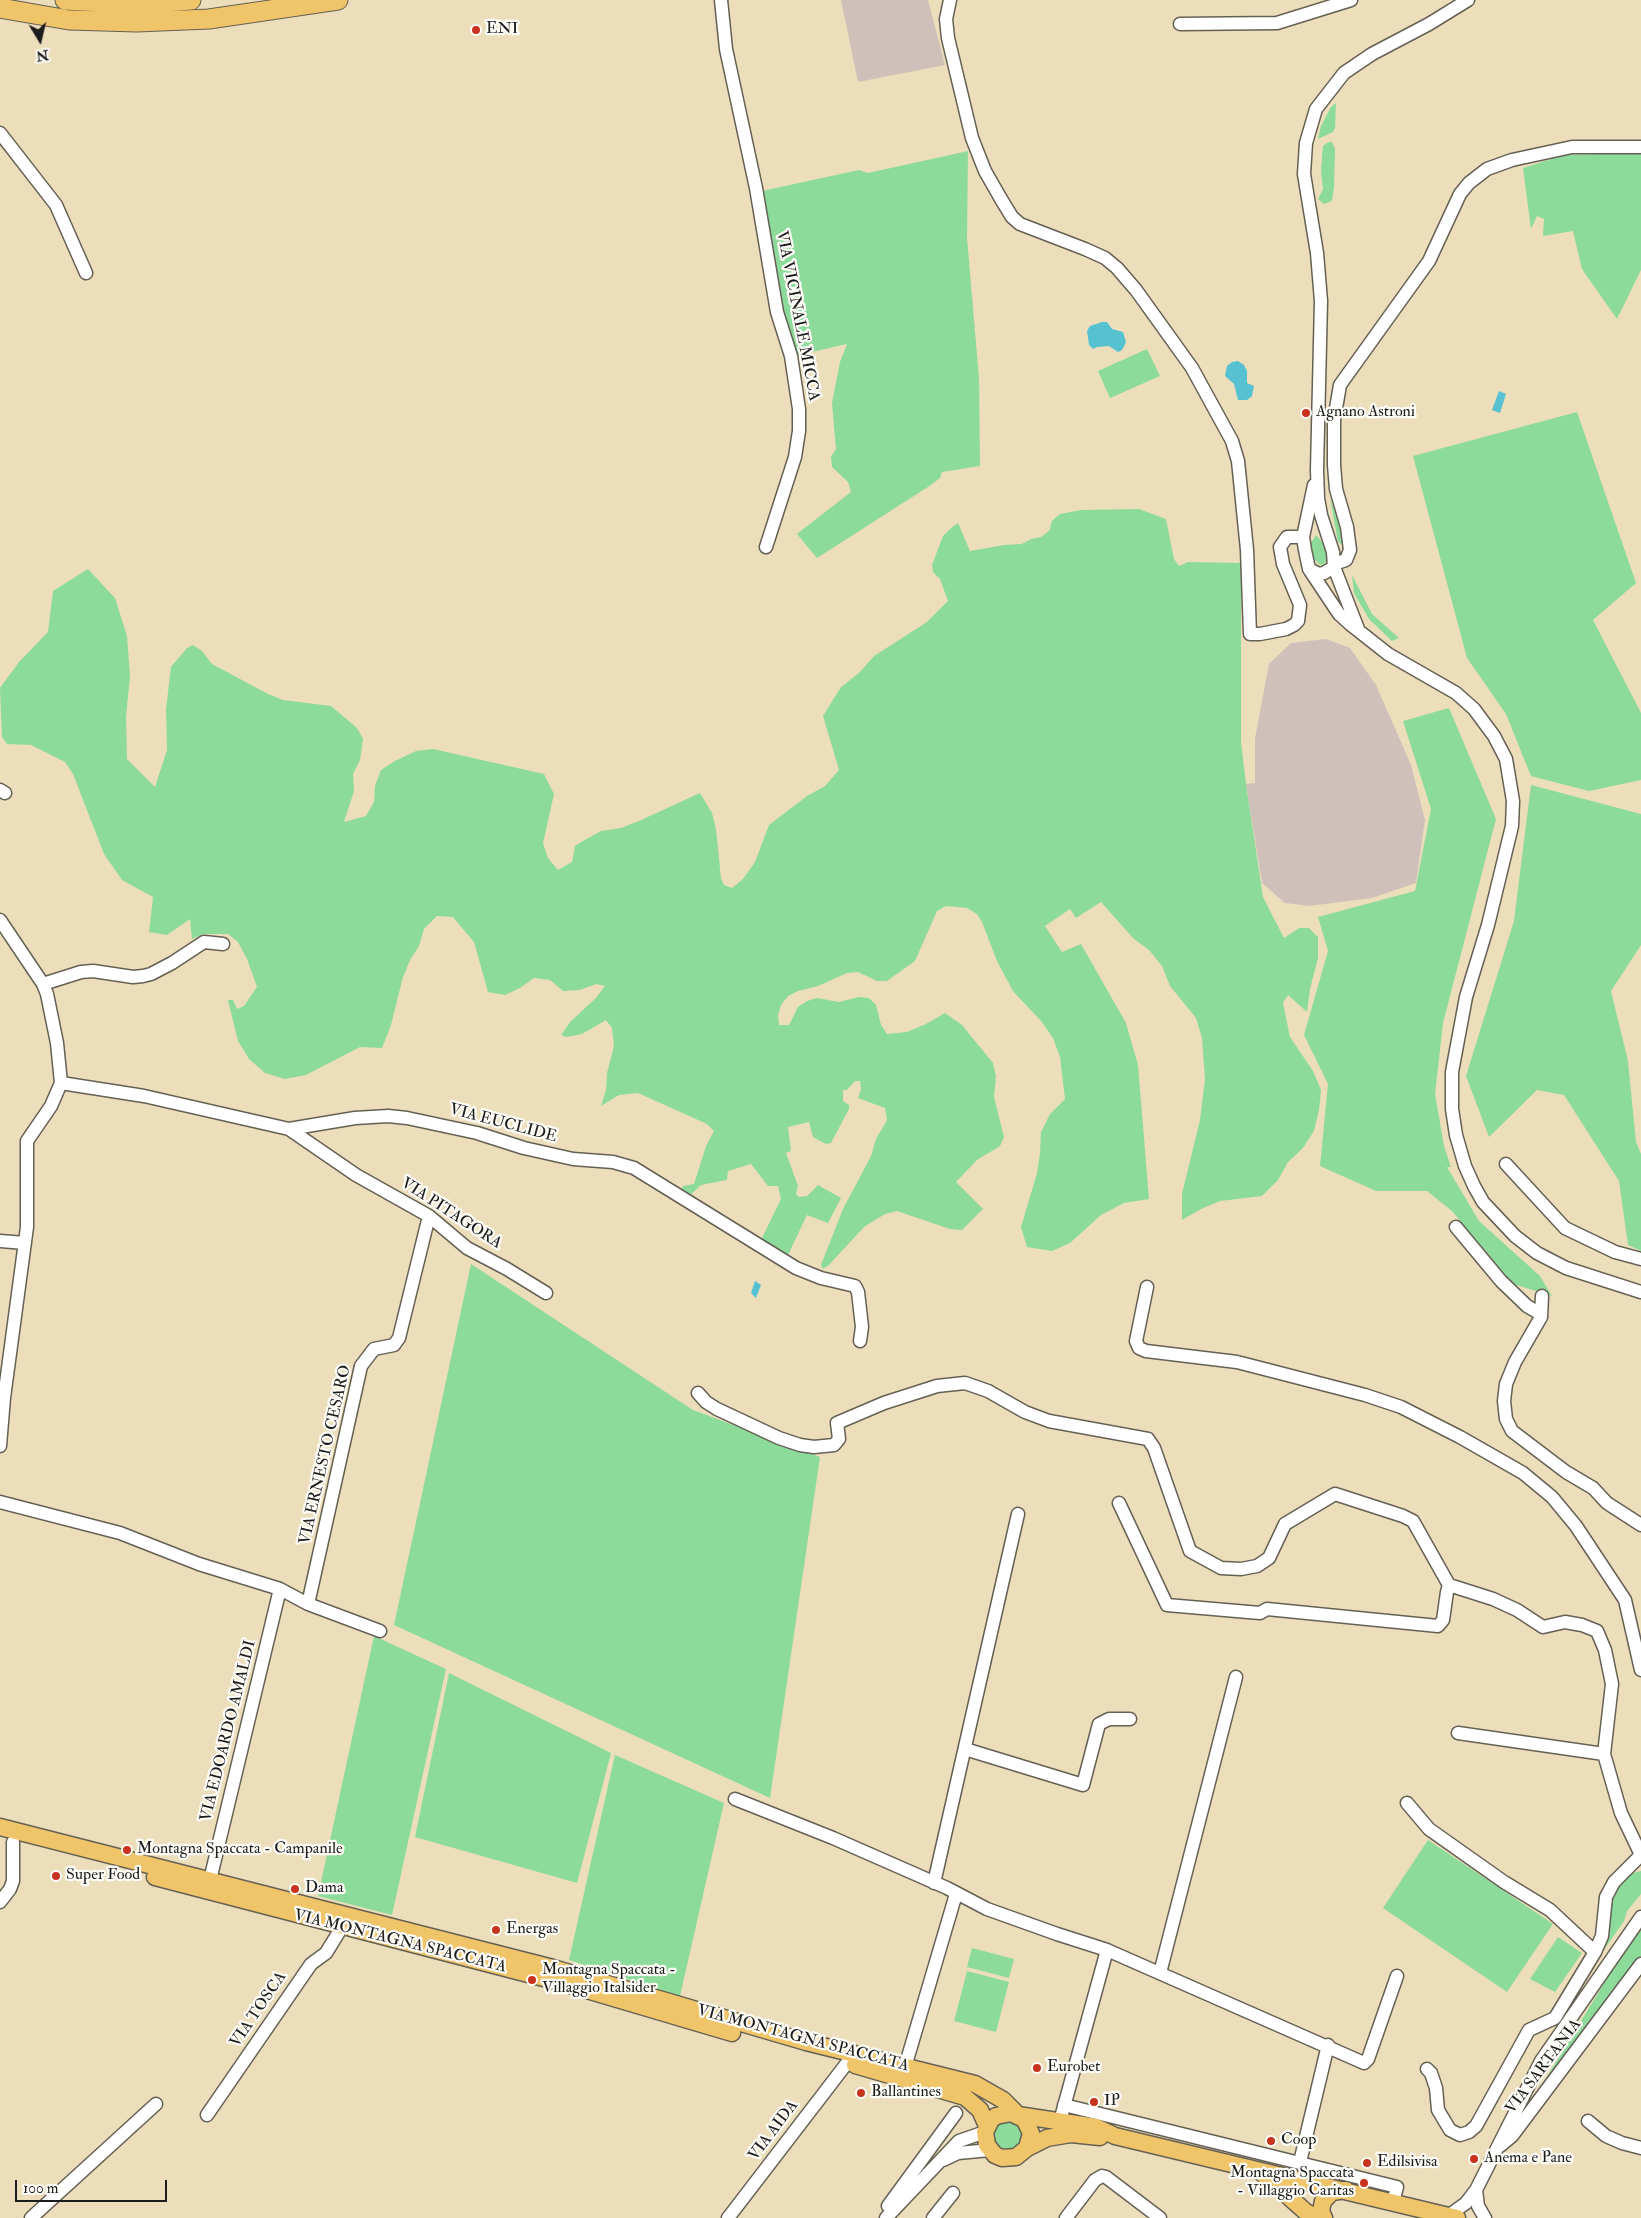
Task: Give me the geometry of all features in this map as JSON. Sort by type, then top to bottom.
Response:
[{"type":"highway","points":[[65,0],[138,4],[191,0]]},
{"type":"highway","points":[[0,8],[69,20],[146,22],[209,19],[338,0]]},
{"type":"main road","name":"VIA MONTAGNA SPACCATA","points":[[0,1827],[553,1968],[806,2042],[975,2084],[1002,2100],[1029,2126],[1031,2133],[1027,2148]]},
{"type":"main road","name":"VIA MONTAGNA SPACCATA","points":[[6,1840],[563,1983],[761,2041],[847,2063],[965,2097],[980,2110],[986,2129],[987,2145],[990,2150]]},
{"type":"main road","points":[[986,2129],[996,2116],[1011,2113],[1018,2115],[1062,2113],[1115,2136],[1262,2173],[1292,2177],[1346,2190],[1451,2217]]},
{"type":"main road","points":[[990,2150],[995,2155],[1009,2159],[1016,2157],[1027,2148],[1047,2138],[1071,2134],[1115,2136]]},
{"type":"main road","points":[[1262,2173],[1306,2212],[1317,2218]]},
{"type":"main road","points":[[1324,2218],[1321,2211],[1323,2201],[1332,2192],[1346,2190]]},
{"type":"street","name":"VIA VICINALE MICCA","points":[[721,0],[726,49],[756,188],[777,312],[791,356],[799,409],[799,431],[795,457],[766,547]]},
{"type":"street","points":[[950,0],[946,19],[948,38],[972,138],[985,171],[1012,217],[1020,224],[1105,258],[1117,268],[1136,290],[1192,368],[1232,441],[1238,461],[1247,550],[1250,634],[1286,629],[1294,626],[1298,621],[1300,606],[1283,564],[1280,547],[1288,542],[1304,539],[1315,531],[1327,538]]},
{"type":"street","points":[[1180,24],[1277,23],[1351,0]]},
{"type":"street","points":[[1358,630],[1334,561],[1321,515],[1317,470],[1321,301],[1317,253],[1304,174],[1304,160],[1310,126],[1316,109],[1344,74],[1372,54],[1429,24],[1468,0]]},
{"type":"street","points":[[0,133],[56,205],[86,273]]},
{"type":"street","points":[[1309,568],[1319,574],[1324,573],[1334,561],[1346,560],[1350,550],[1347,527],[1336,489],[1334,465],[1334,420],[1340,386],[1428,261],[1460,194],[1469,183],[1487,169],[1512,160],[1572,147],[1641,147]]},
{"type":"street","points":[[1317,470],[1304,539],[1309,568],[1339,614],[1388,654],[1456,693],[1474,709],[1502,749],[1510,779],[1513,801],[1512,826],[1508,848],[1466,997],[1453,1058],[1452,1109],[1456,1134],[1465,1166],[1483,1202],[1515,1236],[1537,1253],[1566,1268],[1641,1292]]},
{"type":"street","points":[[0,1446],[4,1398],[26,1243],[28,1141],[43,1121],[61,1083],[57,1043],[47,994],[3,924]]},
{"type":"street","points":[[42,984],[81,972],[93,971],[133,977],[143,976],[172,963],[204,942],[223,944]]},
{"type":"street","name":"VIA EUCLIDE","points":[[61,1083],[144,1096],[289,1129],[355,1118],[388,1116],[459,1129],[524,1148],[573,1159],[613,1162],[634,1168],[796,1268],[821,1278],[855,1286],[858,1292],[862,1327],[860,1342]]},
{"type":"street","name":"VIA PITAGORA","points":[[289,1129],[356,1175],[429,1216],[467,1248],[507,1269],[546,1293]]},
{"type":"street","points":[[1506,1164],[1565,1228],[1615,1252],[1641,1260]]},
{"type":"street","name":"VIA ERNESTO CESARO","points":[[308,1604],[361,1366],[374,1349],[394,1345],[398,1338],[429,1216]]},
{"type":"street","points":[[1456,1227],[1501,1281],[1527,1306],[1539,1313],[1541,1317]]},
{"type":"street","points":[[0,1241],[26,1243]]},
{"type":"street","points":[[1147,1287],[1136,1342],[1139,1348],[1146,1351],[1237,1362],[1365,1395],[1409,1412],[1460,1437],[1523,1473],[1552,1497],[1576,1526],[1625,1600],[1641,1670]]},
{"type":"street","points":[[1542,1296],[1541,1317],[1515,1362],[1506,1384],[1504,1400],[1506,1419],[1512,1431],[1522,1439],[1593,1488],[1606,1502],[1641,1525]]},
{"type":"street","points":[[698,1393],[717,1410],[779,1438],[800,1445],[814,1446],[834,1445],[839,1439],[837,1423],[884,1403],[937,1386],[966,1383],[988,1391],[1025,1412],[1049,1422],[1148,1439],[1154,1448],[1190,1550],[1221,1568],[1241,1569],[1257,1566],[1269,1558],[1285,1524],[1335,1494],[1413,1521],[1449,1585],[1493,1599],[1517,1610],[1543,1627],[1565,1622],[1582,1625],[1597,1632],[1604,1650],[1612,1684],[1604,1754],[1621,1812],[1640,1850],[1614,1882],[1606,1897],[1602,1936],[1595,1952],[1554,2018],[1530,2030],[1476,2126],[1469,2132],[1460,2135],[1450,2130],[1438,2110],[1436,2088],[1431,2073],[1427,2070]]},
{"type":"street","points":[[0,1502],[104,1528],[199,1564],[280,1589],[308,1604],[380,1631]]},
{"type":"street","points":[[1119,1503],[1167,1605],[1260,1613],[1267,1609],[1438,1626],[1443,1620],[1449,1585]]},
{"type":"street","points":[[934,1883],[1018,1514]]},
{"type":"street","name":"VIA EDOARDO AMALDI","points":[[210,1880],[280,1589]]},
{"type":"street","points":[[1160,1973],[1236,1678]]},
{"type":"street","points":[[965,1749],[1082,1785],[1099,1724],[1109,1719],[1130,1719]]},
{"type":"street","points":[[1458,1733],[1604,1754]]},
{"type":"street","points":[[735,1799],[808,1827],[934,1883],[987,1909],[1107,1950],[1364,2062],[1368,2060],[1397,1976]]},
{"type":"street","points":[[1407,1803],[1429,1829],[1504,1882],[1550,1910],[1595,1952]]},
{"type":"street","points":[[0,1902],[10,1889],[13,1881],[6,1840]]},
{"type":"street","points":[[905,2066],[956,1894]]},
{"type":"street","points":[[1496,2150],[1541,2061],[1641,1917]]},
{"type":"street","name":"VIA TOSCA","points":[[207,2115],[311,1964],[326,1953],[342,1927]]},
{"type":"street","points":[[1107,1950],[1062,2113],[1300,2162],[1396,2187],[1393,2202]]},
{"type":"street","name":"VIA SARTANIA","points":[[1451,2217],[1476,2190],[1496,2150],[1512,2136],[1641,1964]]},
{"type":"street","points":[[1300,2162],[1328,2045]]},
{"type":"street","name":"VIA AIDA","points":[[728,2218],[847,2063]]},
{"type":"street","points":[[31,2218],[156,2104]]},
{"type":"street","points":[[879,2218],[956,2113]]},
{"type":"street","points":[[1588,2121],[1606,2136],[1622,2144],[1641,2148]]},
{"type":"street","points":[[886,2218],[959,2141],[986,2129]]},
{"type":"street","points":[[935,2166],[958,2153],[990,2150]]},
{"type":"street","points":[[1066,2218],[1095,2180],[1102,2176],[1106,2177],[1160,2218]]},
{"type":"street","points":[[1476,2190],[1478,2206],[1485,2218]]},
{"type":"street","points":[[933,2218],[953,2193]]},
{"type":"shaded area","points":[[841,0],[928,0],[945,65],[858,82]]},
{"type":"shaded area","points":[[1326,639],[1350,648],[1376,685],[1411,765],[1425,820],[1416,883],[1372,898],[1309,906],[1285,903],[1262,883],[1246,784],[1255,783],[1255,738],[1269,664],[1291,643]]},
{"type":"green space","points":[[1336,103],[1335,128],[1333,132],[1318,139],[1321,126],[1331,107]]},
{"type":"green space","points":[[1328,142],[1332,142],[1335,149],[1334,187],[1332,201],[1324,204],[1318,199],[1323,189],[1321,171],[1323,146]]},
{"type":"green space","points":[[968,151],[967,237],[979,379],[980,466],[942,472],[940,478],[931,485],[817,558],[797,534],[851,492],[848,482],[832,467],[831,457],[836,449],[832,403],[840,362],[847,344],[794,356],[780,311],[762,191],[859,170],[868,173]]},
{"type":"green space","points":[[1641,153],[1641,270],[1617,319],[1582,269],[1573,231],[1543,236],[1544,219],[1537,216],[1531,229],[1523,168],[1564,155]]},
{"type":"green space","points":[[1147,349],[1160,376],[1110,398],[1098,371]]},
{"type":"green space","points":[[1577,412],[1636,583],[1593,620],[1641,713],[1641,780],[1589,791],[1531,776],[1506,714],[1467,658],[1413,456]]},
{"type":"green space","points":[[1330,498],[1344,536],[1344,541],[1341,544],[1338,542]]},
{"type":"green space","points":[[1139,509],[1166,519],[1174,559],[1179,566],[1188,562],[1241,563],[1241,742],[1246,784],[1263,897],[1284,938],[1299,928],[1309,928],[1318,937],[1318,958],[1310,989],[1307,1012],[1288,995],[1283,1003],[1290,1037],[1313,1071],[1321,1090],[1319,1110],[1314,1131],[1303,1148],[1288,1162],[1278,1180],[1262,1196],[1220,1201],[1182,1220],[1182,1194],[1200,1120],[1205,1079],[1202,1038],[1196,1018],[1170,986],[1162,966],[1149,950],[1133,938],[1101,902],[1076,918],[1070,909],[1045,926],[1062,952],[1081,944],[1126,1023],[1138,1065],[1149,1199],[1124,1203],[1101,1215],[1070,1243],[1052,1251],[1027,1247],[1021,1227],[1037,1173],[1041,1132],[1050,1114],[1065,1099],[1060,1057],[1053,1038],[1041,1021],[1013,991],[997,961],[982,922],[977,914],[967,908],[946,906],[937,911],[915,961],[887,981],[877,981],[858,972],[847,973],[818,986],[798,991],[788,996],[781,1005],[778,1015],[779,1025],[789,1025],[798,1007],[807,1001],[817,998],[839,1002],[859,997],[869,998],[876,1005],[881,1025],[887,1034],[907,1032],[945,1013],[962,1025],[993,1063],[996,1076],[994,1097],[1004,1137],[1000,1146],[977,1160],[956,1182],[983,1209],[962,1230],[950,1229],[897,1211],[885,1214],[864,1227],[823,1269],[821,1265],[843,1209],[871,1156],[876,1139],[887,1120],[885,1108],[858,1098],[861,1089],[860,1081],[855,1081],[847,1090],[843,1090],[843,1101],[849,1105],[849,1109],[831,1143],[826,1144],[813,1137],[809,1122],[788,1127],[791,1151],[786,1153],[798,1186],[796,1194],[799,1197],[807,1196],[818,1185],[841,1198],[828,1223],[807,1215],[788,1255],[761,1240],[781,1199],[778,1186],[768,1186],[751,1164],[728,1171],[727,1180],[701,1185],[687,1198],[680,1193],[683,1186],[694,1184],[706,1146],[714,1131],[707,1124],[638,1093],[619,1095],[601,1106],[614,1046],[612,1028],[606,1020],[582,1034],[566,1037],[561,1035],[571,1021],[596,998],[605,986],[596,984],[580,990],[563,991],[550,980],[534,978],[520,988],[505,995],[488,992],[474,942],[453,917],[437,916],[424,929],[419,946],[410,960],[403,977],[391,1025],[382,1048],[360,1047],[306,1075],[285,1079],[265,1073],[249,1059],[238,1041],[228,1000],[233,1000],[237,1009],[244,1006],[257,987],[247,959],[238,942],[228,934],[203,934],[192,939],[190,919],[167,935],[149,932],[153,897],[122,880],[104,854],[73,774],[65,762],[31,745],[7,744],[2,737],[0,688],[19,662],[48,632],[53,591],[88,569],[115,598],[127,636],[130,676],[126,717],[127,759],[155,787],[167,750],[166,709],[171,667],[187,648],[193,645],[202,651],[212,664],[268,694],[283,700],[331,706],[357,728],[363,739],[360,760],[353,774],[354,791],[344,822],[366,816],[374,802],[375,786],[381,770],[416,751],[433,749],[544,774],[554,794],[543,843],[548,858],[558,870],[572,862],[575,846],[601,831],[621,828],[700,793],[712,813],[716,829],[721,878],[724,885],[732,888],[743,879],[755,862],[769,825],[807,796],[825,786],[839,770],[823,716],[841,687],[859,673],[874,656],[927,622],[948,601],[940,579],[933,572],[932,565],[943,536],[950,529],[958,523],[970,551],[1022,544],[1031,539],[1041,537],[1049,531],[1052,521],[1060,514],[1081,510]]},
{"type":"green space","points":[[1316,535],[1323,543],[1327,553],[1326,562],[1322,565],[1312,557],[1311,543]]},
{"type":"green space","points":[[1352,575],[1372,614],[1399,638],[1392,641],[1369,619],[1354,593]]},
{"type":"green space","points":[[1449,708],[1496,819],[1443,1023],[1435,1094],[1444,1146],[1451,1167],[1447,1167],[1479,1221],[1540,1276],[1552,1296],[1513,1284],[1452,1211],[1427,1191],[1376,1191],[1320,1166],[1328,1084],[1304,1035],[1328,951],[1318,917],[1415,891],[1431,809],[1403,721]]},
{"type":"green space","points":[[1531,785],[1641,814],[1641,945],[1611,991],[1628,1061],[1636,1142],[1641,1154],[1641,1251],[1628,1245],[1619,1181],[1564,1095],[1537,1090],[1489,1137],[1466,1076],[1514,921]]},
{"type":"green space","points":[[471,1264],[693,1410],[820,1457],[770,1798],[394,1625]]},
{"type":"green space","points":[[374,1636],[446,1669],[392,1915],[318,1896]]},
{"type":"green space","points":[[449,1673],[611,1753],[577,1883],[415,1837]]},
{"type":"green space","points":[[615,1755],[724,1803],[680,1996],[569,1960]]},
{"type":"green space","points":[[1428,1840],[1553,1924],[1507,1992],[1383,1908]]},
{"type":"green space","points":[[1641,1871],[1641,1894],[1627,1911],[1624,1921],[1601,1954],[1609,1933],[1611,1901],[1623,1879]]},
{"type":"green space","points":[[1641,1930],[1641,1956],[1543,2083],[1619,1959]]},
{"type":"green space","points":[[1558,1937],[1582,1953],[1555,1992],[1530,1979]]},
{"type":"green space","points":[[972,1948],[1014,1959],[1009,1978],[967,1967]]},
{"type":"green space","points":[[967,1971],[1009,1982],[996,2032],[954,2021]]},
{"type":"green space","points":[[1008,2121],[1018,2125],[1022,2135],[1018,2145],[1008,2149],[998,2145],[994,2135],[998,2125]]},
{"type":"water","points":[[1107,322],[1112,329],[1123,332],[1126,342],[1122,350],[1118,352],[1109,346],[1093,349],[1089,345],[1087,331],[1090,326]]},
{"type":"water","points":[[1238,361],[1244,365],[1247,371],[1247,383],[1254,386],[1252,396],[1247,400],[1238,400],[1234,384],[1225,376],[1227,366],[1232,362]]},
{"type":"water","points":[[1499,391],[1506,394],[1500,413],[1492,410]]},
{"type":"water","points":[[755,1281],[761,1285],[756,1298],[751,1293]]},
{"type":"place","name":"ENI","points":[[476,30]]},
{"type":"place","name":"Agnano Astroni","points":[[1306,413]]},
{"type":"place","name":"Montagna Spaccata - Campanile","points":[[127,1850]]},
{"type":"place","name":"Super Food","points":[[56,1876]]},
{"type":"place","name":"Dama","points":[[295,1889]]},
{"type":"place","name":"Energas","points":[[496,1930]]},
{"type":"place","name":"Montagna Spaccata - Villaggio Italsider","points":[[532,1980]]},
{"type":"place","name":"Eurobet","points":[[1037,2068]]},
{"type":"place","name":"Ballantines","points":[[861,2093]]},
{"type":"place","name":"IP","points":[[1094,2102]]},
{"type":"place","name":"Coop","points":[[1271,2141]]},
{"type":"place","name":"Anema e Pane","points":[[1474,2159]]},
{"type":"place","name":"Edilsivisa","points":[[1367,2163]]},
{"type":"place","name":"Montagna Spaccata - Villaggio Caritas","points":[[1364,2183]]}]
